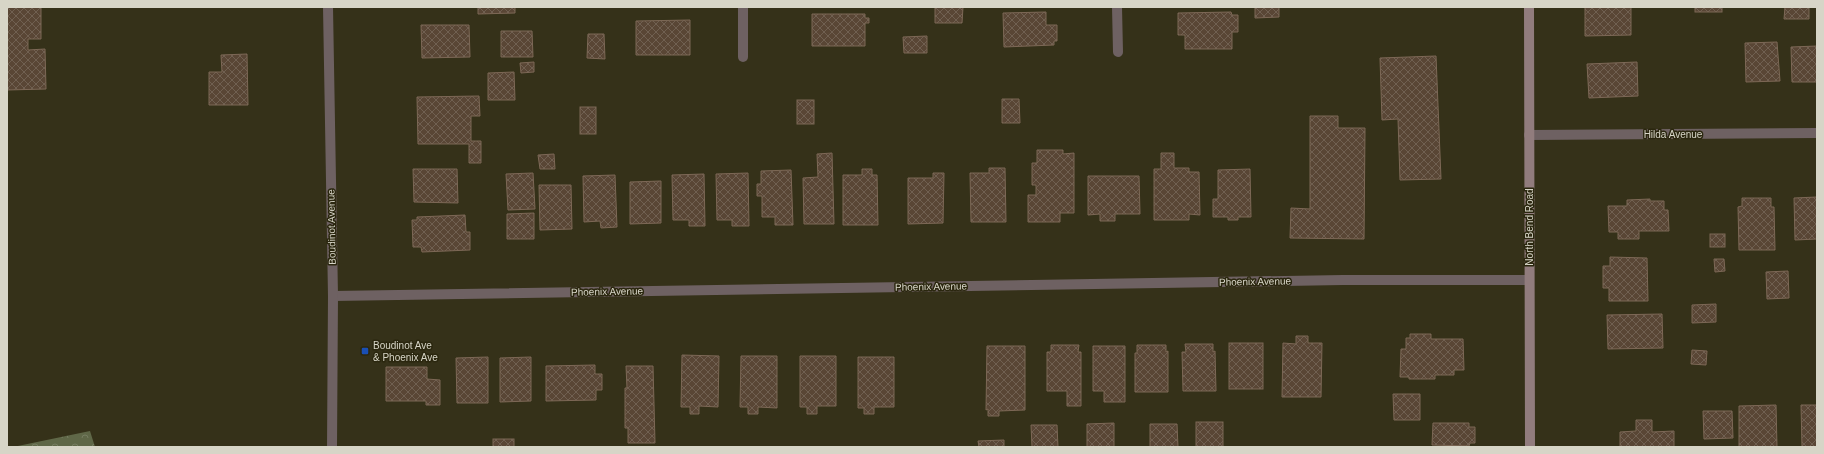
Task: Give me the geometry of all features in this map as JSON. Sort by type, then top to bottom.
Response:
[{"type":"main road","name":"North Bend Road","points":[[1529,7],[1530,447]]},
{"type":"street","name":"Boudinot Avenue","points":[[328,7],[333,296],[332,447]]},
{"type":"street","points":[[743,7],[743,57]]},
{"type":"street","points":[[1117,7],[1118,52]]},
{"type":"street","name":"Hilda Avenue","points":[[1529,135],[1817,133]]},
{"type":"street","name":"Phoenix Avenue","points":[[333,296],[1343,280],[1529,280]]},
{"type":"green space","points":[[90,431],[95,447],[13,447]]},
{"type":"building","points":[[7,7],[41,7],[41,39],[28,39],[28,50],[45,49],[46,89],[7,90]]},
{"type":"building","points":[[478,7],[515,7],[515,13],[478,14]]},
{"type":"building","points":[[935,7],[963,7],[962,23],[935,23]]},
{"type":"building","points":[[1255,7],[1279,7],[1279,17],[1255,18]]},
{"type":"building","points":[[1585,7],[1631,7],[1631,35],[1585,36]]},
{"type":"building","points":[[1695,7],[1722,7],[1722,12],[1695,12]]},
{"type":"building","points":[[1785,7],[1809,7],[1809,19],[1784,19]]},
{"type":"building","points":[[1046,12],[1046,25],[1057,25],[1057,41],[1054,41],[1054,45],[1004,47],[1003,13]]},
{"type":"building","points":[[1231,12],[1232,15],[1238,15],[1238,32],[1232,32],[1232,49],[1185,49],[1185,35],[1178,35],[1178,13]]},
{"type":"building","points":[[812,14],[865,14],[865,18],[869,18],[869,23],[865,23],[865,46],[812,46]]},
{"type":"building","points":[[690,20],[690,55],[636,55],[636,21]]},
{"type":"building","points":[[421,25],[469,25],[470,57],[422,58]]},
{"type":"building","points":[[501,31],[532,31],[533,57],[501,57]]},
{"type":"building","points":[[588,34],[604,34],[605,59],[587,58]]},
{"type":"building","points":[[927,36],[927,53],[904,53],[903,37]]},
{"type":"building","points":[[1777,42],[1780,81],[1746,82],[1745,43]]},
{"type":"building","points":[[1817,46],[1817,82],[1792,82],[1791,47]]},
{"type":"building","points":[[247,54],[248,105],[209,105],[209,72],[222,72],[221,55]]},
{"type":"building","points":[[1436,56],[1441,179],[1400,180],[1398,119],[1382,120],[1380,58]]},
{"type":"building","points":[[534,62],[534,72],[521,73],[520,63]]},
{"type":"building","points":[[1637,62],[1638,96],[1589,98],[1587,64]]},
{"type":"building","points":[[514,72],[515,100],[488,100],[488,73]]},
{"type":"building","points":[[479,96],[480,116],[471,116],[471,141],[481,141],[481,163],[469,163],[469,144],[418,144],[417,97]]},
{"type":"building","points":[[1002,99],[1019,99],[1020,123],[1002,123]]},
{"type":"building","points":[[797,100],[814,100],[814,124],[797,124]]},
{"type":"building","points":[[580,107],[596,107],[596,134],[580,134]]},
{"type":"building","points":[[1310,116],[1338,116],[1338,128],[1365,128],[1364,239],[1290,238],[1291,208],[1310,209]]},
{"type":"building","points":[[1037,150],[1063,150],[1063,154],[1074,153],[1074,213],[1060,213],[1060,222],[1028,222],[1028,195],[1036,195],[1036,185],[1032,185],[1032,163],[1037,163]]},
{"type":"building","points":[[832,153],[834,224],[804,224],[803,178],[818,177],[817,154]]},
{"type":"building","points":[[1161,153],[1174,153],[1174,168],[1189,168],[1189,172],[1199,172],[1200,215],[1189,214],[1189,220],[1154,220],[1154,169],[1161,169]]},
{"type":"building","points":[[554,154],[555,169],[540,169],[538,155]]},
{"type":"building","points":[[989,168],[1005,168],[1006,222],[971,222],[970,173],[989,173]]},
{"type":"building","points":[[413,169],[457,169],[458,203],[414,202]]},
{"type":"building","points":[[862,169],[872,169],[872,175],[877,175],[878,225],[843,225],[843,175],[862,175]]},
{"type":"building","points":[[1250,169],[1251,217],[1238,217],[1238,220],[1228,220],[1228,217],[1213,217],[1213,199],[1218,199],[1218,170]]},
{"type":"building","points":[[791,170],[793,225],[775,225],[775,217],[762,217],[762,196],[757,196],[757,184],[761,184],[761,171]]},
{"type":"building","points":[[533,173],[535,209],[508,210],[506,174]]},
{"type":"building","points":[[748,173],[749,226],[732,226],[732,220],[717,220],[716,174]]},
{"type":"building","points":[[933,173],[944,173],[943,223],[908,224],[908,178],[933,178]]},
{"type":"building","points":[[704,174],[705,226],[689,226],[689,220],[673,220],[672,175]]},
{"type":"building","points":[[615,175],[617,227],[601,228],[600,221],[584,222],[583,176]]},
{"type":"building","points":[[1088,176],[1139,176],[1140,214],[1115,214],[1115,221],[1100,221],[1100,214],[1088,215]]},
{"type":"building","points":[[661,181],[661,223],[630,224],[630,182]]},
{"type":"building","points":[[539,185],[571,185],[572,229],[540,230]]},
{"type":"building","points":[[1817,197],[1817,239],[1795,240],[1794,198]]},
{"type":"building","points":[[1742,198],[1771,198],[1771,207],[1774,207],[1775,250],[1739,250],[1738,207],[1742,206]]},
{"type":"building","points":[[1650,199],[1650,201],[1664,201],[1664,210],[1668,210],[1669,231],[1639,231],[1639,239],[1618,239],[1618,232],[1609,232],[1608,206],[1627,206],[1627,200]]},
{"type":"building","points":[[534,213],[534,239],[507,239],[507,214]]},
{"type":"building","points":[[465,215],[466,232],[470,232],[470,250],[422,252],[421,247],[413,247],[412,220],[417,220],[417,217]]},
{"type":"building","points":[[1710,234],[1725,234],[1725,247],[1710,247]]},
{"type":"building","points":[[1610,257],[1647,258],[1648,301],[1609,301],[1609,288],[1603,288],[1603,266],[1610,266]]},
{"type":"building","points":[[1714,259],[1724,259],[1725,271],[1715,272]]},
{"type":"building","points":[[1788,271],[1789,298],[1767,299],[1766,272]]},
{"type":"building","points":[[1716,304],[1716,322],[1692,323],[1692,305]]},
{"type":"building","points":[[1662,314],[1663,348],[1608,349],[1607,315]]},
{"type":"building","points":[[1410,334],[1431,334],[1431,339],[1463,339],[1464,370],[1454,370],[1454,375],[1435,375],[1435,379],[1409,379],[1409,377],[1400,377],[1401,349],[1406,349],[1406,338],[1410,338]]},
{"type":"building","points":[[1296,336],[1308,336],[1308,343],[1322,343],[1321,397],[1282,397],[1283,343],[1296,344]]},
{"type":"building","points":[[1229,343],[1263,343],[1263,389],[1229,389]]},
{"type":"building","points":[[1185,344],[1213,344],[1213,352],[1215,351],[1216,391],[1183,391],[1182,352],[1186,352]]},
{"type":"building","points":[[1051,345],[1079,345],[1078,352],[1081,352],[1081,406],[1067,406],[1067,391],[1047,391],[1047,352],[1051,352]]},
{"type":"building","points":[[1137,345],[1166,345],[1166,352],[1168,351],[1168,392],[1135,392],[1135,353],[1137,353]]},
{"type":"building","points":[[987,346],[1025,346],[1025,410],[999,411],[999,416],[988,416],[988,409],[986,410]]},
{"type":"building","points":[[1093,346],[1125,346],[1125,402],[1104,402],[1104,391],[1093,391]]},
{"type":"building","points":[[1692,350],[1707,351],[1706,365],[1691,364]]},
{"type":"building","points":[[682,355],[719,356],[718,407],[699,406],[699,414],[690,414],[690,407],[681,407]]},
{"type":"building","points":[[741,356],[777,356],[777,408],[758,407],[758,414],[748,414],[748,407],[740,407]]},
{"type":"building","points":[[800,356],[836,356],[836,406],[817,406],[817,414],[807,414],[807,407],[800,407]]},
{"type":"building","points":[[488,357],[488,403],[457,403],[456,358]]},
{"type":"building","points":[[531,357],[531,401],[500,402],[500,358]]},
{"type":"building","points":[[858,357],[894,357],[894,407],[874,407],[874,414],[864,414],[864,408],[858,408]]},
{"type":"building","points":[[595,365],[595,374],[602,374],[602,390],[596,390],[596,400],[546,401],[546,366]]},
{"type":"building","points":[[626,366],[653,366],[655,443],[628,443],[628,428],[625,428],[625,388],[627,388]]},
{"type":"building","points":[[386,367],[427,367],[427,379],[440,380],[440,405],[426,405],[426,401],[386,401]]},
{"type":"building","points":[[1393,394],[1420,394],[1420,420],[1394,420]]},
{"type":"building","points":[[1776,405],[1777,447],[1739,447],[1739,406]]},
{"type":"building","points":[[1801,405],[1817,405],[1817,447],[1802,447]]},
{"type":"building","points":[[1703,411],[1732,411],[1733,438],[1704,439]]},
{"type":"building","points":[[1636,420],[1652,420],[1652,432],[1674,431],[1674,447],[1620,447],[1620,432],[1636,431]]},
{"type":"building","points":[[1196,422],[1223,422],[1223,447],[1196,447]]},
{"type":"building","points":[[1114,423],[1114,447],[1087,447],[1087,424]]},
{"type":"building","points":[[1433,423],[1469,423],[1469,427],[1475,427],[1475,443],[1470,443],[1469,446],[1432,445]]},
{"type":"building","points":[[1150,424],[1177,424],[1178,447],[1150,447]]},
{"type":"building","points":[[1031,425],[1057,425],[1058,447],[1032,447]]},
{"type":"building","points":[[493,439],[514,439],[514,447],[493,447]]},
{"type":"building","points":[[1004,440],[1004,447],[979,447],[978,441]]},
{"type":"place","name":"Boudinot Ave & Phoenix Ave","points":[[365,351]]}]
